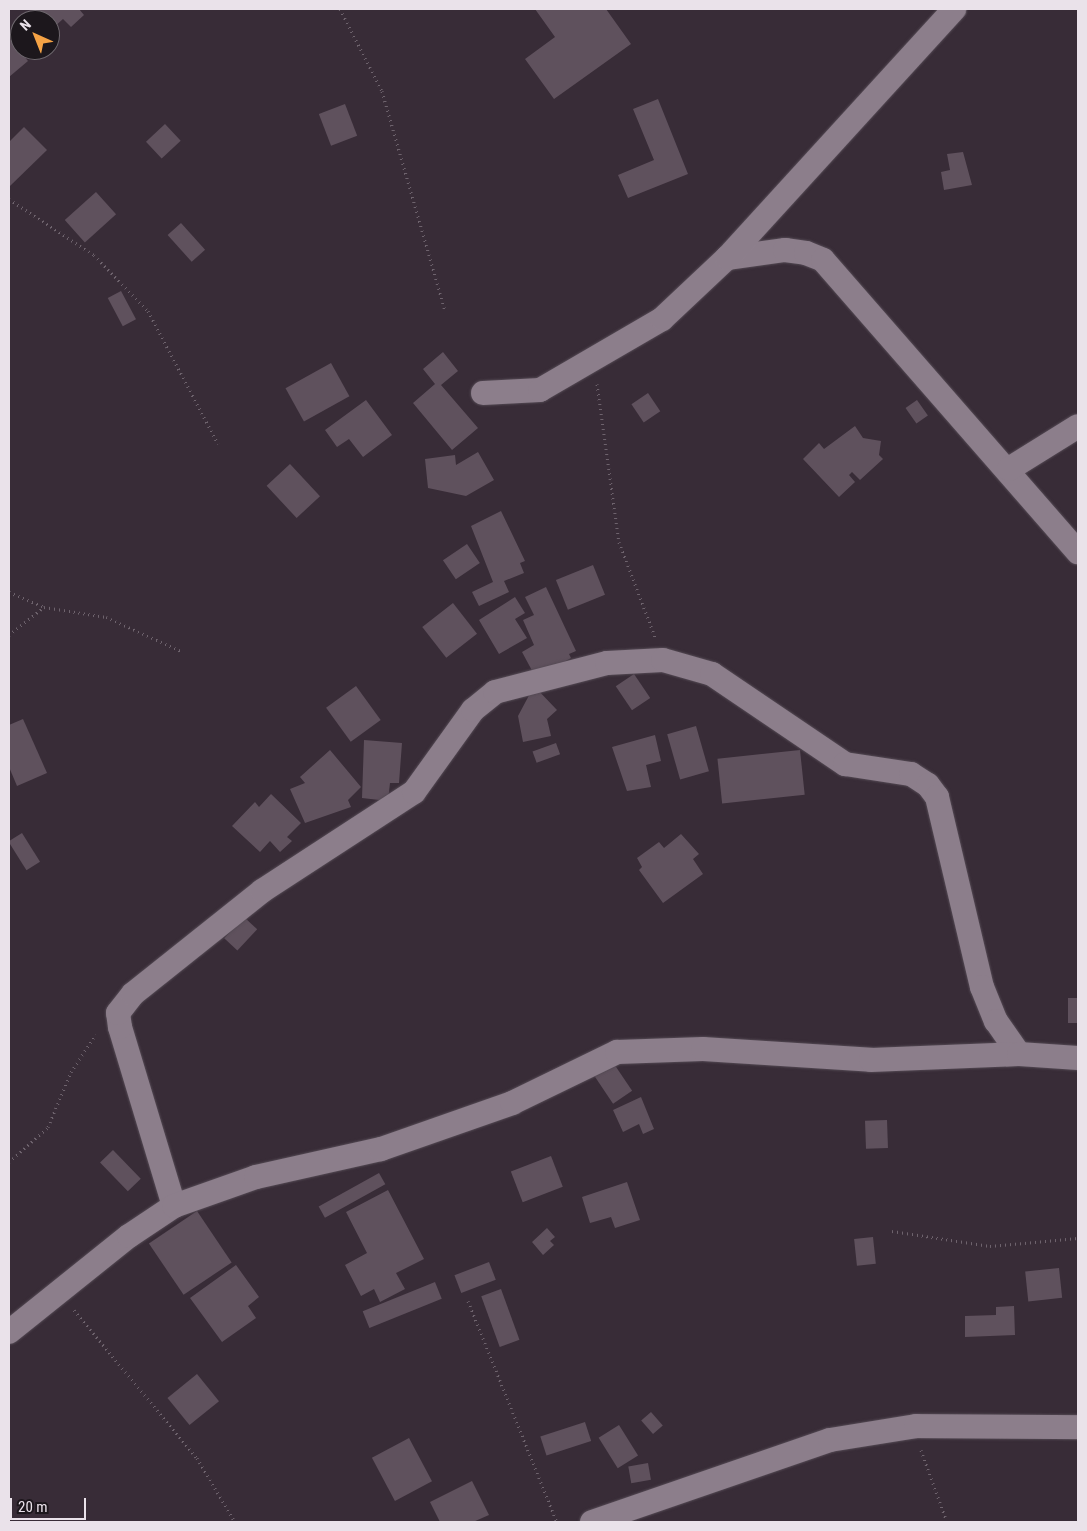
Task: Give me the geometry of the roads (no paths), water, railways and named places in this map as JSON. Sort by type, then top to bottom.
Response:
[{"type":"street","points":[[483,393],[540,390],[662,319],[727,258],[954,9]]},
{"type":"street","points":[[727,258],[785,250],[806,252],[822,260],[1009,469],[1078,552]]},
{"type":"street","points":[[1009,469],[1078,426]]},
{"type":"street","points":[[174,1206],[118,1013],[132,994],[262,891],[414,792],[472,710],[495,692],[607,663],[663,660],[712,674],[845,764],[911,774],[928,785],[937,797],[982,987],[996,1021],[1018,1054]]},
{"type":"street","points":[[9,1332],[129,1236],[174,1206],[256,1177],[381,1150],[512,1103],[617,1052],[703,1049],[871,1060],[1018,1054],[1078,1058]]},
{"type":"street","points":[[592,1522],[830,1440],[916,1426],[1078,1427]]}]
